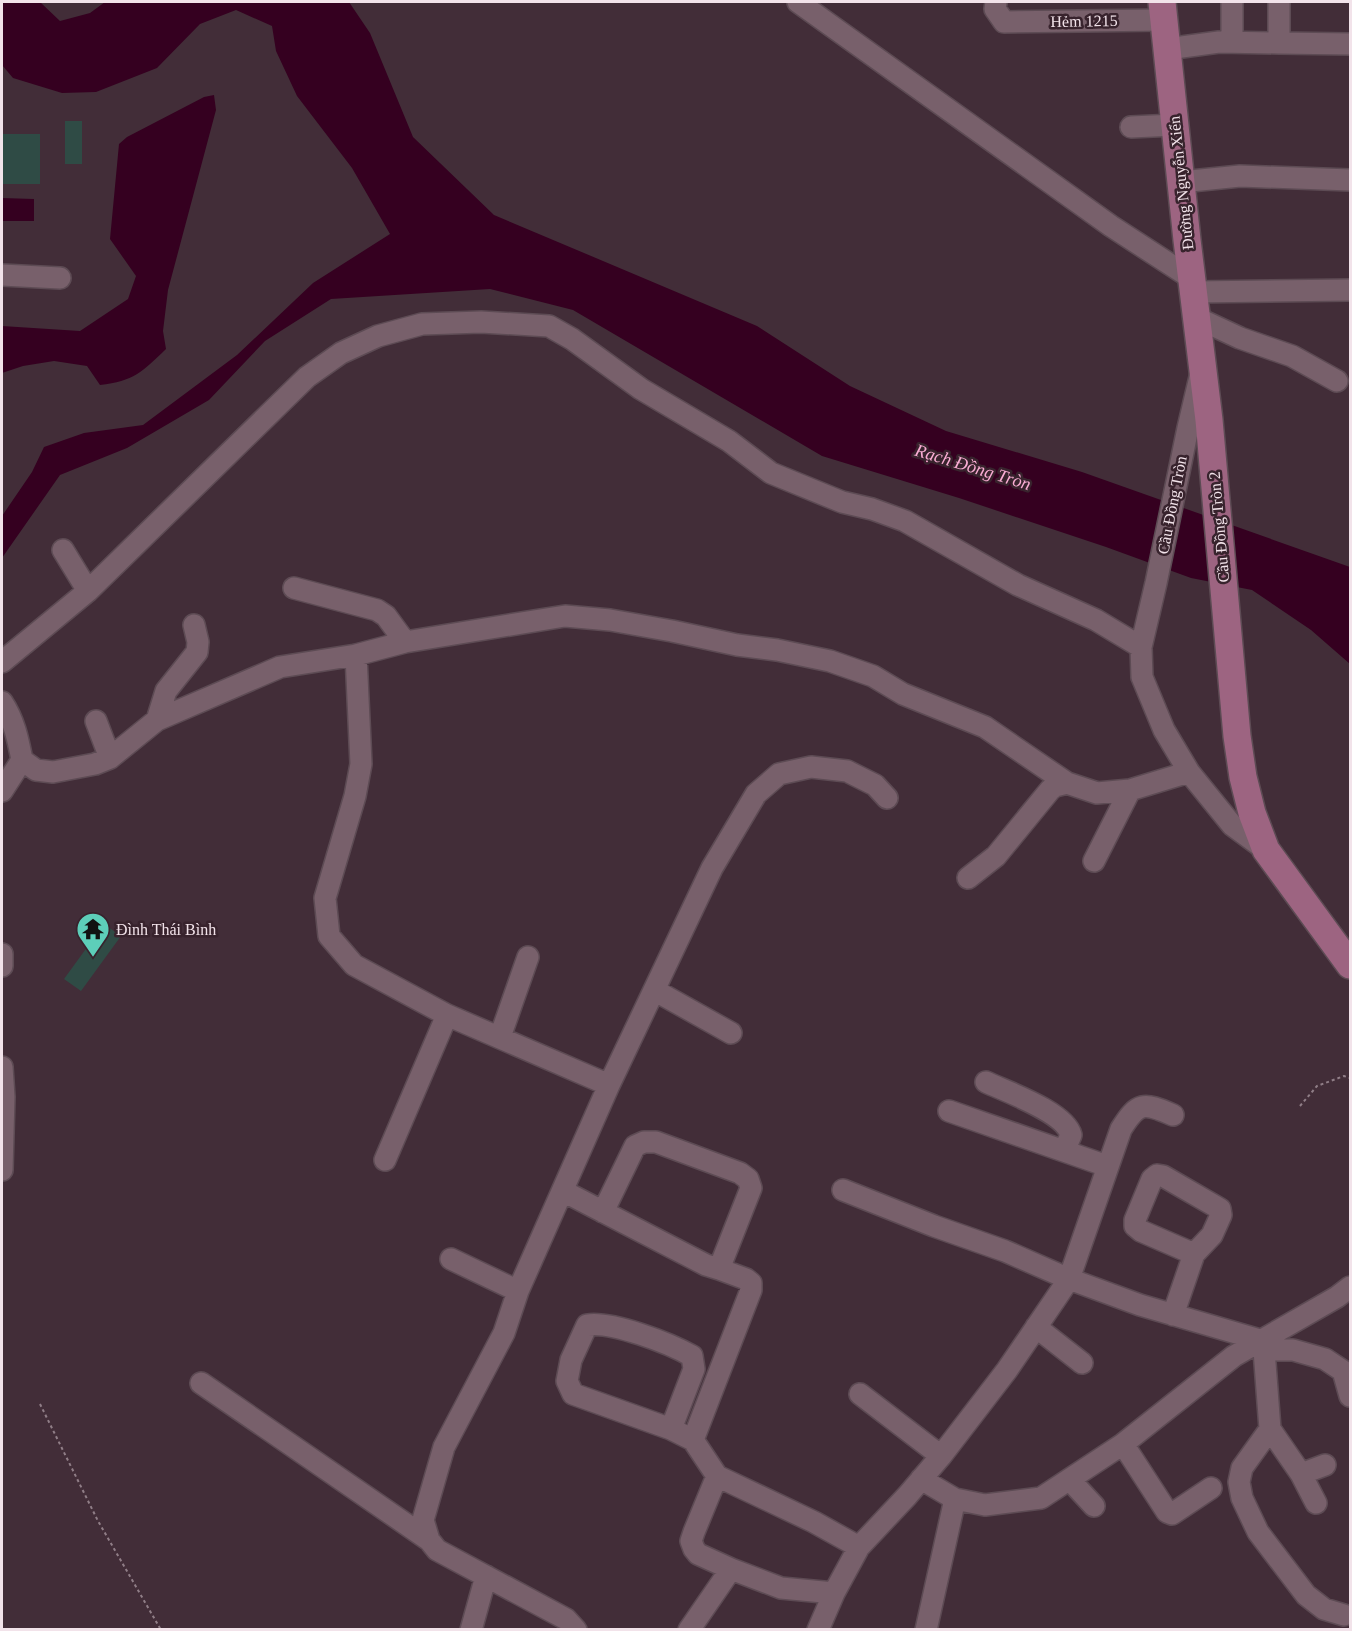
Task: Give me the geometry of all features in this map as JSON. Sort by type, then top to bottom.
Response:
[{"type":"main road","name":"Đường Nguyễn Xiển","points":[[1163,11],[1192,285],[1203,365],[1198,424]]},
{"type":"main road","name":"Cầu Đồng Tròn 2","points":[[1198,424],[1228,633],[1243,777],[1252,813],[1266,850]]},
{"type":"main road","points":[[1266,850],[1350,965]]},
{"type":"street","points":[[798,2],[1192,285],[1350,290]]},
{"type":"street","name":"Hẻm 1215","points":[[996,2],[996,9],[1004,22],[1163,11]]},
{"type":"street","points":[[1232,2],[1232,41]]},
{"type":"street","points":[[1279,2],[1279,43]]},
{"type":"street","points":[[1167,49],[1232,41],[1350,44]]},
{"type":"street","points":[[1131,127],[1175,125]]},
{"type":"street","points":[[1181,182],[1240,176],[1350,180]]},
{"type":"street","points":[[2,275],[60,278]]},
{"type":"street","points":[[1197,318],[1240,338],[1292,356],[1337,381]]},
{"type":"street","points":[[2,661],[88,591],[307,377],[341,352],[378,336],[422,324],[481,322],[549,326],[572,339],[641,390],[729,441],[771,473],[842,502],[872,509],[905,521],[1018,585],[1096,620],[1141,647],[1142,677],[1148,695],[1164,730],[1189,772],[1232,825],[1266,850]]},
{"type":"street","name":"Cầu Đồng Tròn","points":[[1141,647],[1198,424]]},
{"type":"street","points":[[63,550],[88,591]]},
{"type":"street","points":[[294,588],[376,610],[386,616],[405,642]]},
{"type":"street","points":[[2,702],[16,729],[22,760],[36,770],[53,772],[95,764],[110,758],[157,720],[280,667],[356,655],[405,642],[566,616],[610,620],[737,645],[830,660],[873,676],[903,694],[985,728],[1067,783],[1097,793],[1130,790],[1189,772]]},
{"type":"street","points":[[157,720],[165,692],[197,652],[198,642],[194,625]]},
{"type":"street","points":[[356,655],[361,764],[355,796],[325,898],[329,936],[354,965],[447,1015],[609,1085]]},
{"type":"street","points":[[96,721],[110,758]]},
{"type":"street","points":[[2,791],[22,760]]},
{"type":"street","points":[[429,1540],[423,1520],[444,1447],[504,1333],[518,1291],[609,1085],[654,990],[717,859],[756,794],[779,774],[811,767],[847,771],[875,784],[887,798]]},
{"type":"street","points":[[968,878],[996,856],[1050,790],[1067,783]]},
{"type":"street","points":[[1094,861],[1130,790]]},
{"type":"street","points":[[2,954],[2,966]]},
{"type":"street","points":[[500,1037],[528,957]]},
{"type":"street","points":[[654,990],[731,1033]]},
{"type":"street","points":[[385,1160],[447,1015]]},
{"type":"street","points":[[2,1067],[4,1097],[2,1170]]},
{"type":"street","points":[[986,1082],[1036,1105],[1065,1123],[1071,1135],[1064,1151]]},
{"type":"street","points":[[818,1629],[859,1547],[941,1456],[1007,1370],[1068,1279],[1107,1166],[1121,1130],[1132,1111],[1153,1106],[1173,1114]]},
{"type":"street","points":[[949,1111],[1107,1166]]},
{"type":"street","points":[[603,1212],[635,1146],[644,1142],[656,1142],[740,1173],[748,1179],[751,1188],[719,1269]]},
{"type":"street","points":[[843,1190],[1005,1251],[1068,1279],[1262,1345],[1293,1350],[1325,1359],[1343,1371],[1350,1396]]},
{"type":"street","points":[[563,1191],[706,1265],[746,1279],[751,1283],[751,1290],[693,1440]]},
{"type":"street","points":[[1173,1315],[1194,1254]]},
{"type":"street","points":[[451,1259],[518,1291]]},
{"type":"street","points":[[921,1479],[955,1499],[985,1505],[1041,1498],[1123,1444],[1234,1356],[1262,1345],[1350,1287]]},
{"type":"street","points":[[671,1429],[694,1369],[692,1356],[677,1348],[612,1326],[599,1323],[587,1325],[571,1360],[567,1381],[573,1394],[671,1429],[693,1440],[717,1476],[814,1522],[859,1547]]},
{"type":"street","points":[[1036,1327],[1083,1363]]},
{"type":"street","points":[[1262,1345],[1270,1429],[1301,1474],[1317,1503]]},
{"type":"street","points":[[201,1383],[429,1540],[437,1550],[566,1619],[576,1629]]},
{"type":"street","points":[[860,1394],[941,1456]]},
{"type":"street","points":[[1270,1429],[1242,1468],[1239,1482],[1242,1498],[1258,1532],[1306,1595],[1324,1609],[1344,1615]]},
{"type":"street","points":[[1123,1444],[1167,1512],[1172,1514],[1211,1488]]},
{"type":"street","points":[[1301,1474],[1326,1465]]},
{"type":"street","points":[[717,1476],[691,1542],[698,1554],[781,1588],[834,1593]]},
{"type":"street","points":[[1070,1480],[1094,1506]]},
{"type":"street","points":[[926,1629],[955,1499]]},
{"type":"street","points":[[689,1629],[731,1569]]},
{"type":"street","points":[[471,1629],[486,1576]]},
{"type":"path","points":[[1300,1106],[1317,1086],[1344,1076],[1350,1078]]},
{"type":"path","points":[[40,1404],[98,1521],[161,1629]]},
{"type":"water","name":"Rạch Đồng Tròn","points":[[2,2],[40,2],[60,21],[90,13],[105,2],[349,2],[370,33],[413,137],[494,215],[757,326],[850,386],[946,431],[1082,472],[1350,567],[1350,664],[1311,630],[1252,590],[1191,578],[959,498],[822,456],[573,310],[490,289],[331,299],[265,341],[209,400],[127,448],[60,475],[2,558],[2,516],[32,472],[44,447],[84,433],[143,425],[237,355],[313,283],[390,234],[352,168],[297,96],[276,51],[272,26],[236,10],[200,24],[157,68],[96,92],[62,93],[13,78],[2,65]]},
{"type":"water","points":[[214,95],[216,110],[168,290],[163,331],[166,349],[137,374],[121,381],[100,385],[87,366],[54,361],[23,366],[2,373],[2,326],[80,331],[128,299],[136,276],[110,239],[119,144],[127,137],[204,97]]},
{"type":"water","points":[[2,198],[34,199],[34,221],[2,221]]},
{"type":"building","points":[[65,121],[82,121],[82,164],[65,164]]},
{"type":"building","points":[[2,134],[40,134],[40,184],[2,184]]},
{"type":"building","name":"Đình Thái Bình","points":[[104,924],[121,936],[81,991],[64,979]]},
{"type":"place","name":"Đình Thái Bình","points":[[93,958]]}]
